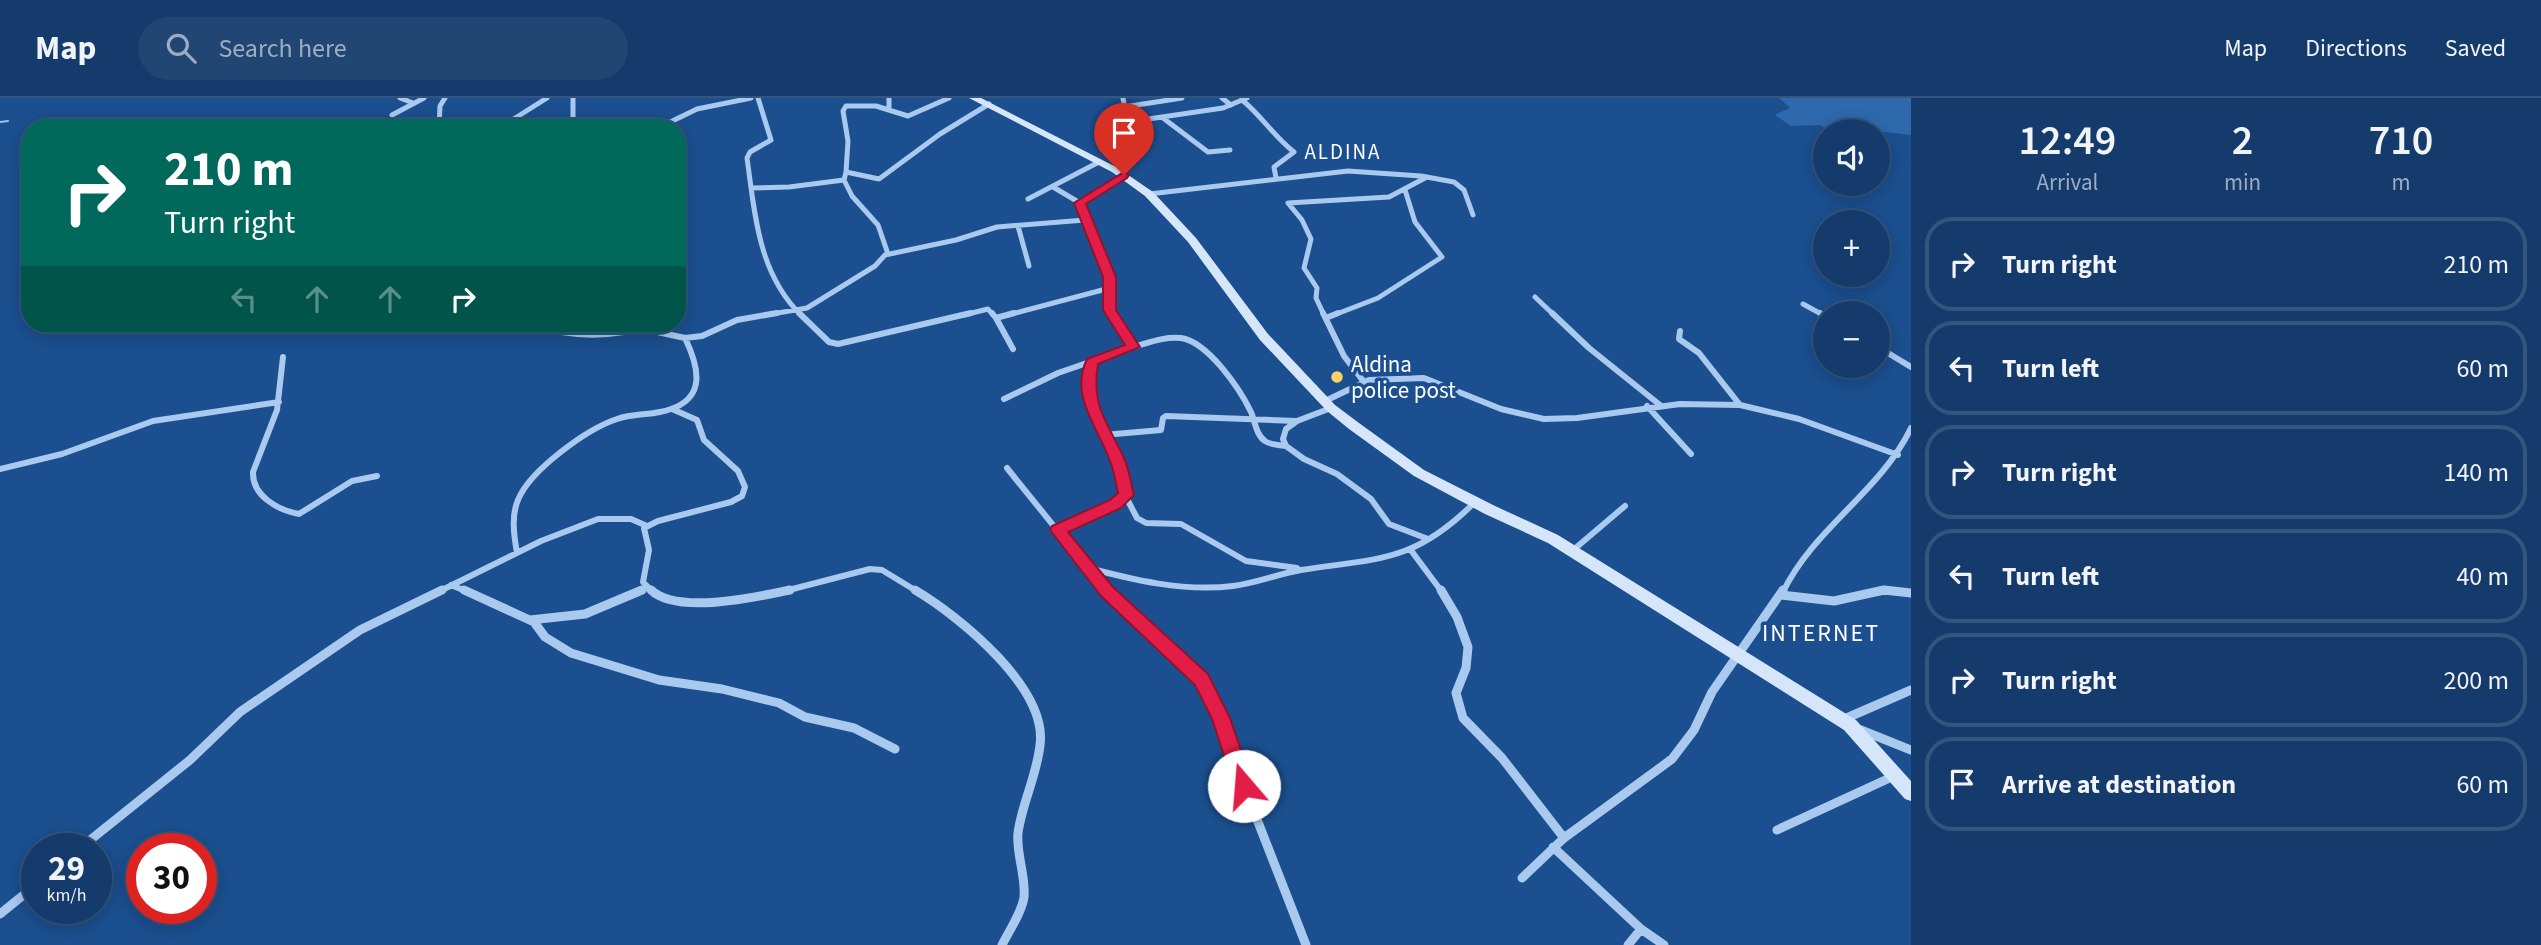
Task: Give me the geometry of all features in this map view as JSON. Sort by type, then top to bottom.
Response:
[{"type":"street","points":[[400,98],[413,103]]},
{"type":"street","points":[[392,114],[424,98]]},
{"type":"street","points":[[439,119],[440,106],[445,98]]},
{"type":"street","points":[[514,119],[547,98]]},
{"type":"street","points":[[573,98],[574,119]]},
{"type":"street","points":[[675,119],[697,109],[751,98]]},
{"type":"street","points":[[758,98],[763,106],[765,124],[771,139],[747,156],[758,240],[777,285],[797,311],[829,342],[838,344],[988,309],[1013,349]]},
{"type":"street","points":[[889,98],[889,109]]},
{"type":"street","points":[[888,254],[882,232],[851,196],[844,180],[848,141],[844,108],[857,105],[889,109],[911,116],[949,98]]},
{"type":"street","points":[[1080,203],[1119,172],[1129,144],[1123,98]]},
{"type":"street","points":[[1124,107],[1182,98]]},
{"type":"street","points":[[1223,98],[1231,105]]},
{"type":"street","points":[[1128,122],[1231,105],[1244,99],[1279,141],[1294,152],[1273,167],[1276,178]]},
{"type":"street","points":[[846,172],[879,180],[986,101],[1119,172],[1149,194],[1203,254],[1264,337],[1328,405],[1411,468],[1475,502],[1539,531],[1846,723],[1911,750]]},
{"type":"street","points":[[1163,118],[1208,152],[1230,150]]},
{"type":"street","points":[[1028,199],[1100,162]]},
{"type":"street","points":[[1149,194],[1356,171],[1427,177],[1460,186],[1473,215]]},
{"type":"street","points":[[1364,382],[1345,356],[1316,298],[1317,288],[1304,268],[1311,239],[1302,220],[1288,203],[1387,198],[1427,177]]},
{"type":"street","points":[[751,188],[789,187],[844,180]]},
{"type":"street","points":[[1053,187],[1080,203],[1106,267],[1113,317],[1133,347]]},
{"type":"street","points":[[1326,318],[1378,298],[1442,257],[1415,222],[1405,190]]},
{"type":"street","points":[[659,333],[685,338],[710,334],[737,320],[797,311],[826,298],[888,254],[956,240],[997,228],[1085,220]]},
{"type":"street","points":[[1018,226],[1029,266]]},
{"type":"street","points":[[996,318],[1110,288]]},
{"type":"street","points":[[1535,298],[1596,354],[1660,405]]},
{"type":"street","points":[[1803,304],[1813,310]]},
{"type":"street","points":[[1680,331],[1679,340],[1699,353],[1740,405]]},
{"type":"street","points":[[563,333],[592,337],[615,333]]},
{"type":"street","points":[[517,553],[514,533],[516,507],[523,491],[540,473],[594,429],[636,414],[672,409],[691,396],[696,380],[692,354],[685,338]]},
{"type":"street","points":[[1004,399],[1058,373],[1133,347],[1177,338],[1199,343],[1233,384],[1253,416],[1262,440],[1269,445],[1286,446],[1304,459],[1337,474],[1371,499],[1389,524],[1428,539]]},
{"type":"street","points":[[1890,354],[1911,367]]},
{"type":"street","points":[[283,357],[279,402],[253,477],[257,488],[270,502],[290,513],[299,514],[316,506],[352,481],[377,476]]},
{"type":"street","points":[[1092,362],[1088,394],[1117,460],[1126,497],[1140,520],[1181,524],[1252,563],[1302,570]]},
{"type":"street","points":[[1286,446],[1283,434],[1297,421],[1364,382],[1381,379],[1429,379],[1501,409],[1544,419],[1577,418],[1660,405],[1740,405],[1799,419],[1898,454]]},
{"type":"street","points":[[0,469],[62,454],[153,421],[279,402]]},
{"type":"street","points":[[1647,406],[1691,454]]},
{"type":"street","points":[[99,833],[182,767],[240,712],[360,630],[541,541],[603,518],[631,519],[647,526],[731,502],[744,493],[742,478],[704,440],[699,422],[672,409]]},
{"type":"street","points":[[1104,435],[1161,430],[1163,418],[1166,416],[1211,419],[1253,416],[1297,421]]},
{"type":"street","points":[[1522,878],[1564,838],[1672,760],[1694,730],[1712,692],[1781,595],[1799,561],[1898,454],[1908,442],[1911,428]]},
{"type":"street","points":[[1007,468],[1107,592],[1202,680],[1221,718],[1244,786],[1306,945]]},
{"type":"street","points":[[1058,530],[1126,497]]},
{"type":"street","points":[[1085,567],[1126,578],[1197,587],[1233,586],[1302,570],[1379,561],[1428,539],[1458,519],[1475,502]]},
{"type":"street","points":[[1572,551],[1625,506]]},
{"type":"street","points":[[647,526],[644,531],[649,550],[643,576],[646,588],[652,594],[668,600],[701,602],[784,593],[870,569],[882,570],[957,619],[1003,663],[1021,685],[1036,714],[1041,743],[1018,834],[1024,898],[1002,945]]},
{"type":"street","points":[[1410,549],[1442,593],[1461,627],[1468,658],[1467,665],[1457,680],[1456,696],[1465,721],[1503,759],[1564,838]]},
{"type":"street","points":[[450,585],[492,601],[529,620],[539,627],[545,638],[571,653],[659,680],[722,689],[779,704],[805,717],[855,728],[895,749]]},
{"type":"street","points":[[529,620],[585,614],[646,588]]},
{"type":"street","points":[[1781,595],[1840,600],[1882,590],[1911,593]]},
{"type":"street","points":[[1846,723],[1911,690]]},
{"type":"street","points":[[1846,723],[1911,793]]},
{"type":"street","points":[[1777,831],[1895,776]]},
{"type":"street","points":[[1553,847],[1641,929],[1664,945]]},
{"type":"street","points":[[0,914],[21,897]]},
{"type":"street","points":[[1628,945],[1641,929]]},
{"type":"shaded area","points":[[1779,98],[1911,98],[1911,135],[1890,132],[1890,119],[1813,119],[1813,125],[1791,126],[1775,115],[1790,108]]},
{"type":"waterway","points":[[0,122],[8,121]]},
{"type":"place","name":"Aldina police post","points":[[1337,377]]},
{"type":"district","name":"ALDINA","points":[[1343,152]]},
{"type":"district","name":"INTERNET","points":[[1821,633]]},
{"type":"route","points":[[1124,175],[1080,203],[1109,277],[1110,310],[1133,347],[1092,362],[1087,389],[1097,420],[1117,460],[1127,495],[1123,500],[1058,530],[1107,592],[1202,680],[1221,718],[1244,786]]}]
